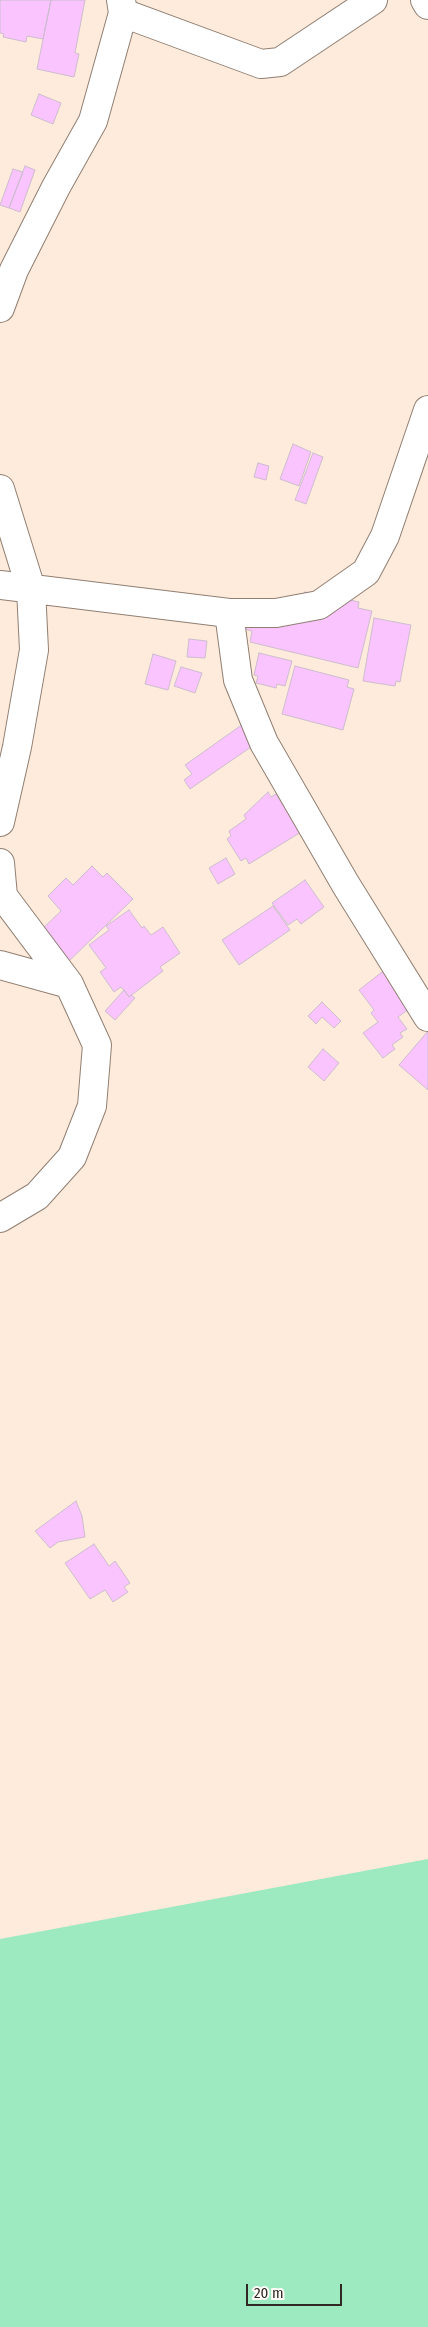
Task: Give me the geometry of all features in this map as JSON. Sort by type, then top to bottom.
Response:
[{"type":"street","points":[[0,308],[14,270],[56,187],[93,120],[122,6],[260,64],[280,62],[373,0]]},
{"type":"street","points":[[425,0],[428,5]]},
{"type":"street","points":[[0,585],[229,613],[276,613],[319,605],[366,572],[385,536],[428,410]]},
{"type":"street","points":[[0,490],[31,589],[34,650],[17,747],[0,822]]},
{"type":"street","points":[[229,613],[238,680],[264,743],[346,885],[428,1018]]},
{"type":"street","points":[[0,862],[3,896],[69,984],[97,1045],[92,1106],[72,1157],[37,1196],[0,1218]]},
{"type":"street","points":[[0,965],[69,984]]},
{"type":"green space","points":[[428,1859],[428,2327],[0,2327],[0,1939]]},
{"type":"building","points":[[0,0],[51,0],[43,39],[27,36],[26,42],[3,37],[4,34],[0,33]]},
{"type":"building","points":[[51,0],[85,0],[75,53],[79,54],[74,77],[37,69]]},
{"type":"building","points":[[39,94],[61,103],[53,124],[31,115]]},
{"type":"building","points":[[25,166],[35,170],[20,212],[9,208]]},
{"type":"building","points":[[13,169],[23,172],[9,208],[0,205]]},
{"type":"building","points":[[293,444],[311,452],[299,486],[280,479]]},
{"type":"building","points":[[313,453],[323,457],[306,504],[295,500]]},
{"type":"building","points":[[258,463],[269,466],[266,480],[254,477]]},
{"type":"building","points":[[305,592],[319,596],[320,593],[359,602],[358,608],[372,611],[358,668],[250,642],[252,631],[244,629],[250,602],[299,614]]},
{"type":"building","points":[[374,618],[411,625],[400,682],[396,681],[395,686],[363,681]]},
{"type":"building","points":[[189,639],[207,641],[205,658],[187,657]]},
{"type":"building","points":[[259,653],[292,661],[285,686],[277,684],[276,688],[256,683],[258,676],[254,675]]},
{"type":"building","points":[[153,654],[176,661],[168,690],[145,684]]},
{"type":"building","points":[[295,666],[349,680],[347,687],[354,689],[343,730],[282,714]]},
{"type":"building","points":[[181,667],[202,673],[195,693],[174,686]]},
{"type":"building","points":[[243,724],[255,740],[249,744],[251,747],[190,789],[184,780],[192,774],[185,765]]},
{"type":"building","points":[[268,792],[271,797],[276,794],[286,809],[292,805],[306,829],[249,864],[246,858],[241,861],[227,839],[231,836],[229,831],[246,819],[244,815]]},
{"type":"building","points":[[226,858],[235,874],[218,884],[209,868]]},
{"type":"building","points":[[92,866],[103,877],[107,873],[133,899],[68,962],[39,932],[61,911],[48,896],[66,878],[73,885]]},
{"type":"building","points":[[305,880],[324,907],[301,924],[297,919],[288,925],[272,903]]},
{"type":"building","points":[[273,906],[290,930],[239,965],[222,940]]},
{"type":"building","points":[[129,910],[142,928],[144,926],[151,935],[163,927],[180,953],[160,967],[163,971],[129,997],[121,987],[114,992],[100,972],[106,968],[89,945],[109,930],[106,926]]},
{"type":"building","points":[[396,961],[424,998],[398,1017],[407,1029],[400,1033],[403,1037],[392,1045],[395,1049],[383,1058],[363,1033],[378,1022],[371,1013],[374,1010],[359,990]]},
{"type":"building","points":[[124,990],[129,997],[131,995],[135,998],[115,1020],[105,1011]]},
{"type":"building","points":[[322,1002],[341,1021],[334,1028],[322,1017],[316,1024],[308,1016]]},
{"type":"building","points":[[428,1031],[428,1090],[399,1065]]},
{"type":"building","points":[[323,1049],[339,1063],[324,1081],[308,1067]]},
{"type":"building","points":[[76,1501],[82,1516],[85,1537],[58,1542],[50,1548],[35,1531]]},
{"type":"building","points":[[94,1544],[109,1566],[115,1561],[130,1583],[124,1587],[128,1592],[113,1602],[105,1590],[90,1599],[65,1563]]}]
